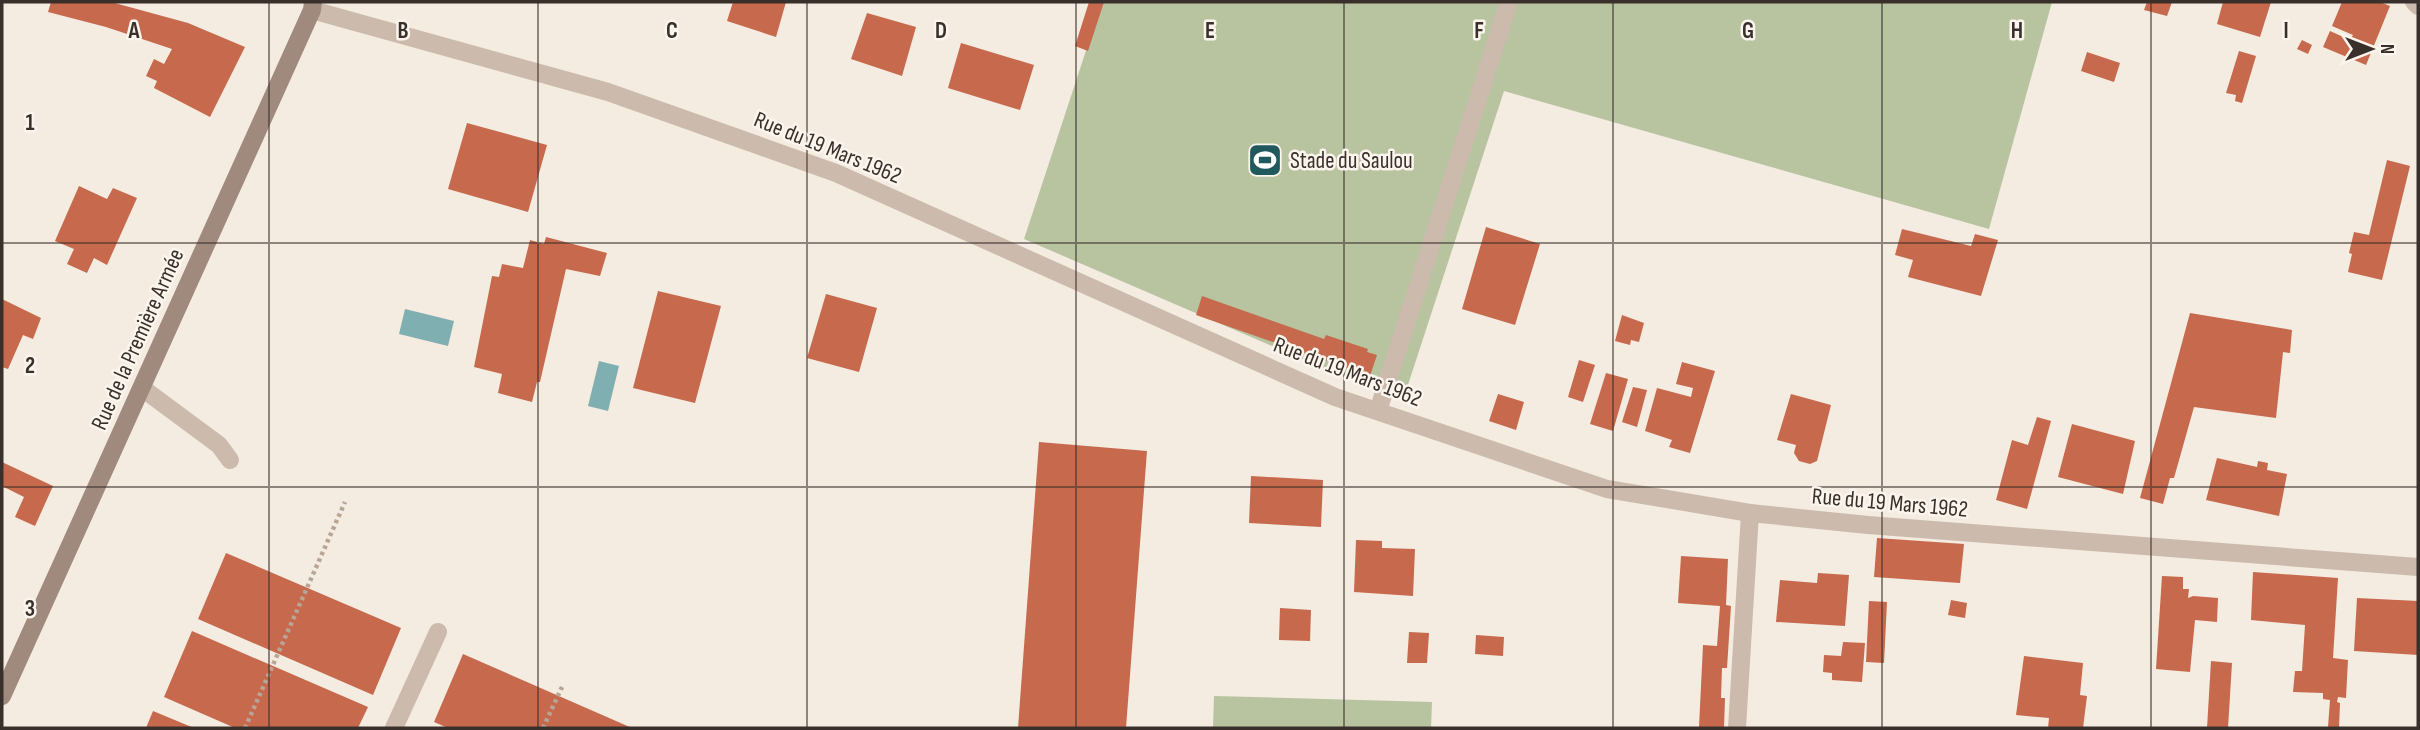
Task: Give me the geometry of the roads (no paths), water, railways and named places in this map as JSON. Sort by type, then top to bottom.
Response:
[{"type":"street","points":[[1378,411],[1509,2]]},
{"type":"street","points":[[2414,2],[2418,6]]},
{"type":"street","name":"Rue du 19 Mars 1962","points":[[312,6],[608,92],[836,173],[1335,397],[1607,489],[1749,513],[1868,525],[2418,567]]},
{"type":"street","name":"Rue de la Première Armée","points":[[2,696],[312,6]]},
{"type":"street","points":[[142,387],[219,445],[230,460]]},
{"type":"street","points":[[1737,728],[1749,513]]},
{"type":"street","points":[[394,728],[438,632]]},
{"type":"water","points":[[405,309],[454,321],[448,346],[399,334]]},
{"type":"water","points":[[599,361],[619,366],[608,411],[588,406]]},
{"type":"place","name":"Stade du Saulou","points":[[1265,160]]}]
